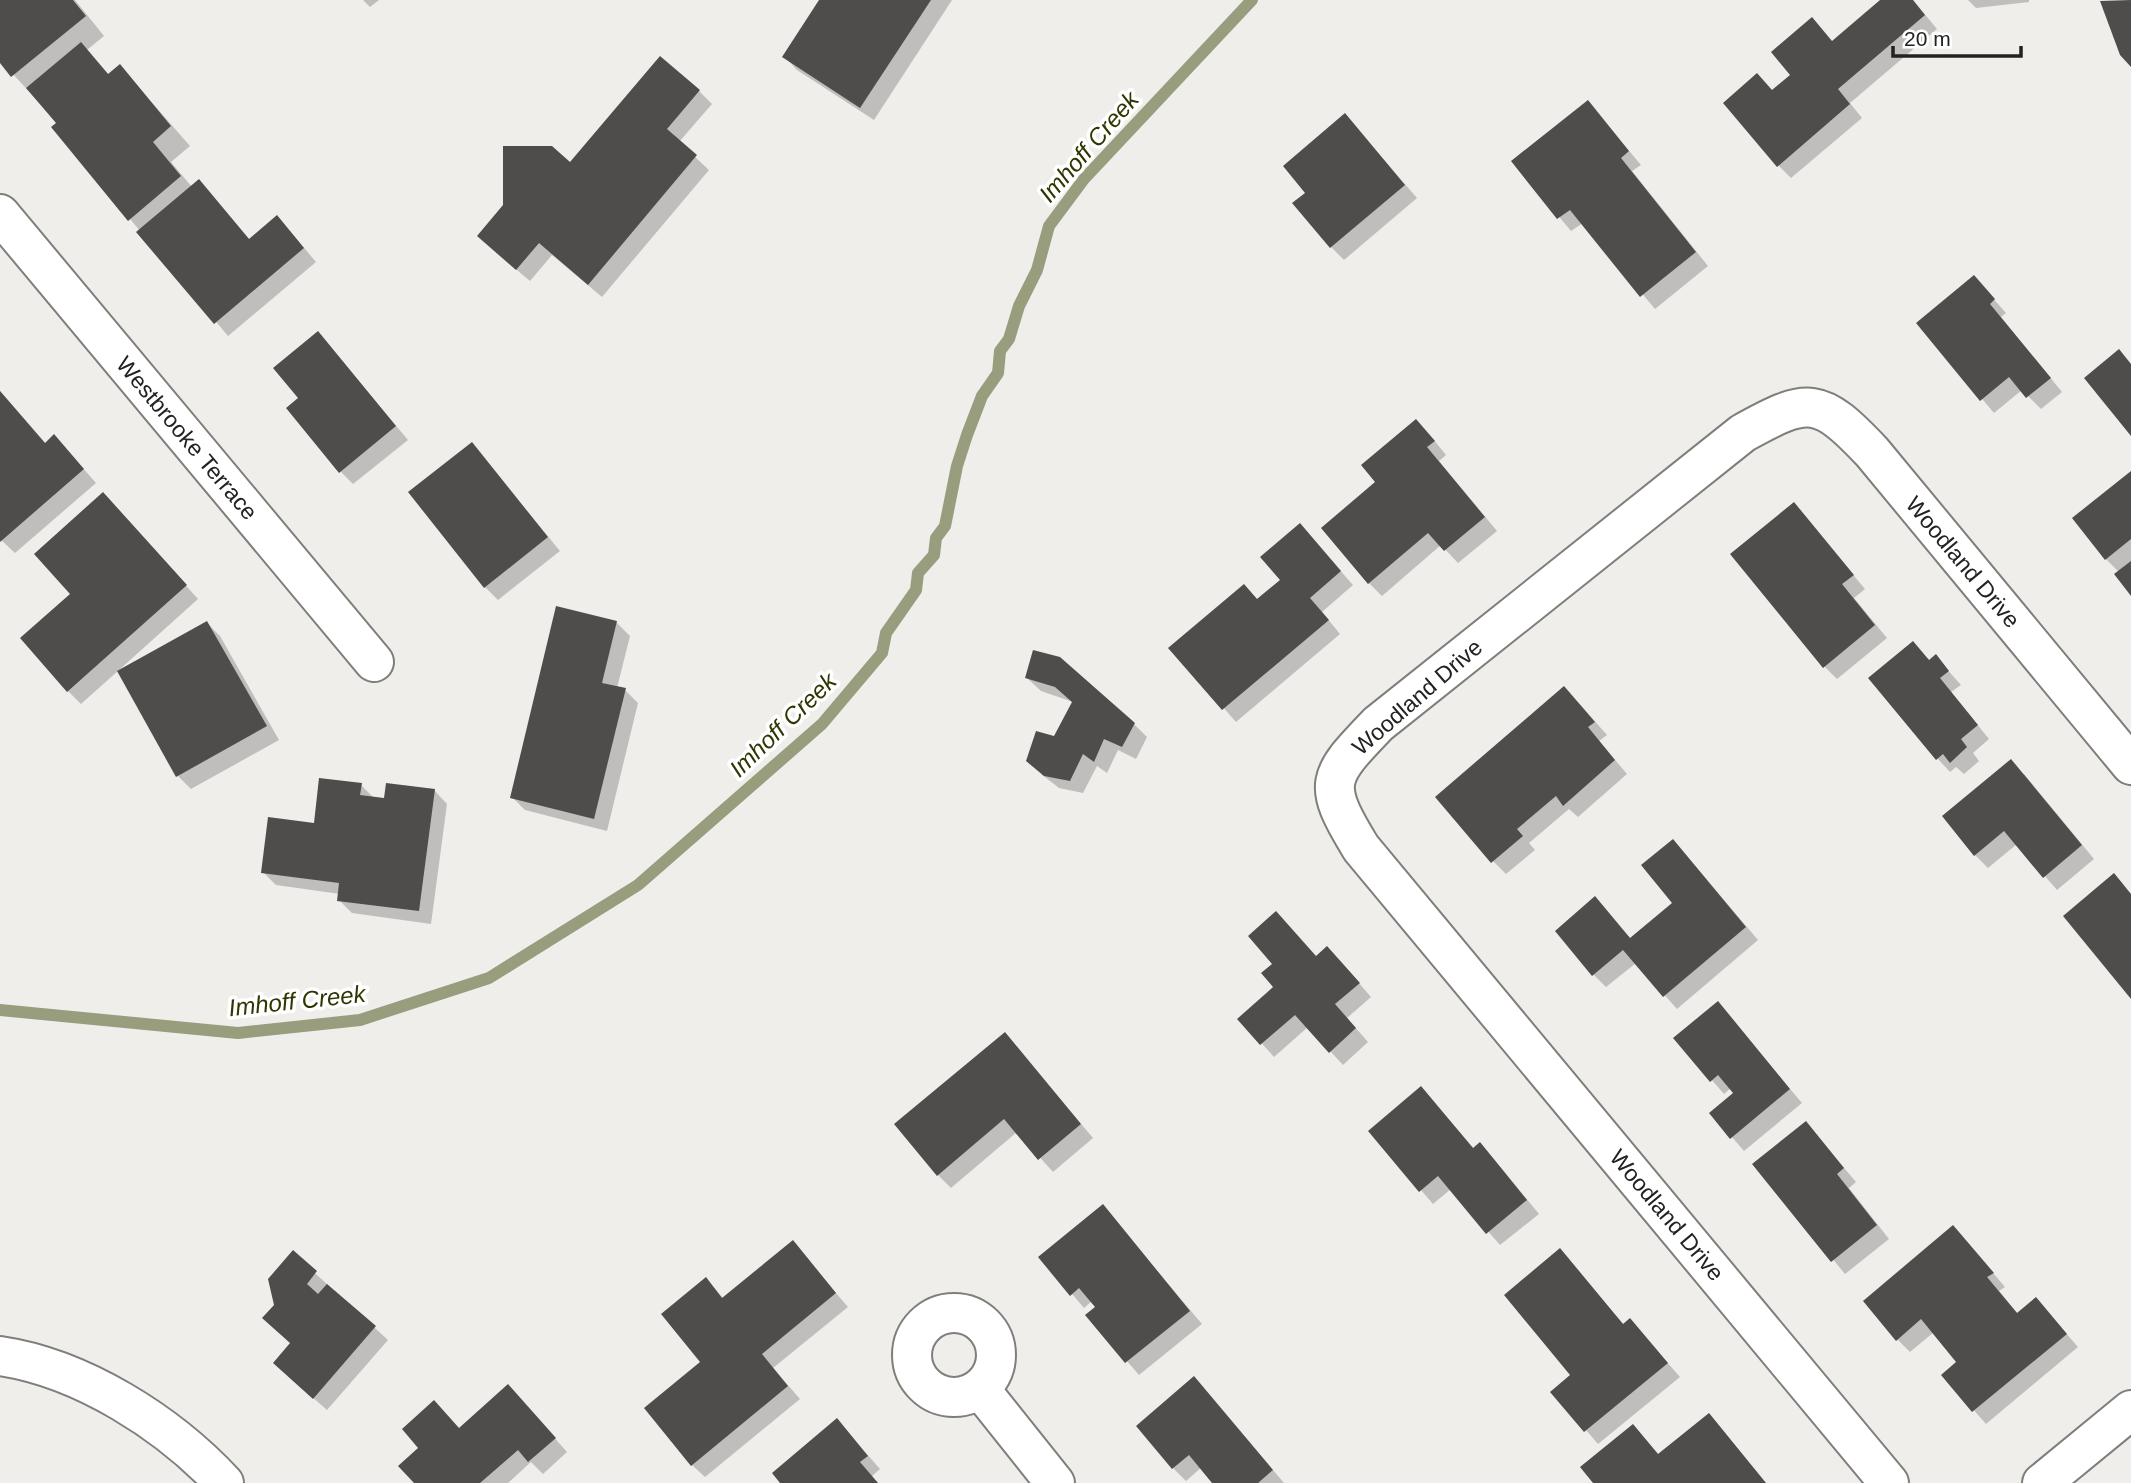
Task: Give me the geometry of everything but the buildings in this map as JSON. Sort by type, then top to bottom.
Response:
[{"type":"street","name":"Westbrooke Terrace","points":[[0,214],[374,662]]},
{"type":"street","name":"Woodland Drive","points":[[1889,1483],[1361,848],[1340,814],[1334,792],[1335,775],[1349,755],[1378,724],[1743,433],[1783,411],[1800,407],[1820,408],[1841,419],[1872,452],[2131,765]]},
{"type":"street","points":[[0,1356],[17,1358],[116,1398],[163,1427],[224,1483]]},
{"type":"street","points":[[980,1389],[1055,1483]]},
{"type":"street","points":[[2042,1483],[2131,1410]]},
{"type":"waterway","name":"Imhoff Creek","points":[[0,1010],[238,1033],[360,1020],[489,978],[638,885],[822,724],[882,653],[886,633],[916,590],[918,573],[934,555],[936,538],[945,526],[957,466],[967,435],[982,396],[998,373],[1000,351],[1009,339],[1019,306],[1037,270],[1049,226],[1084,179],[1252,0]]}]
